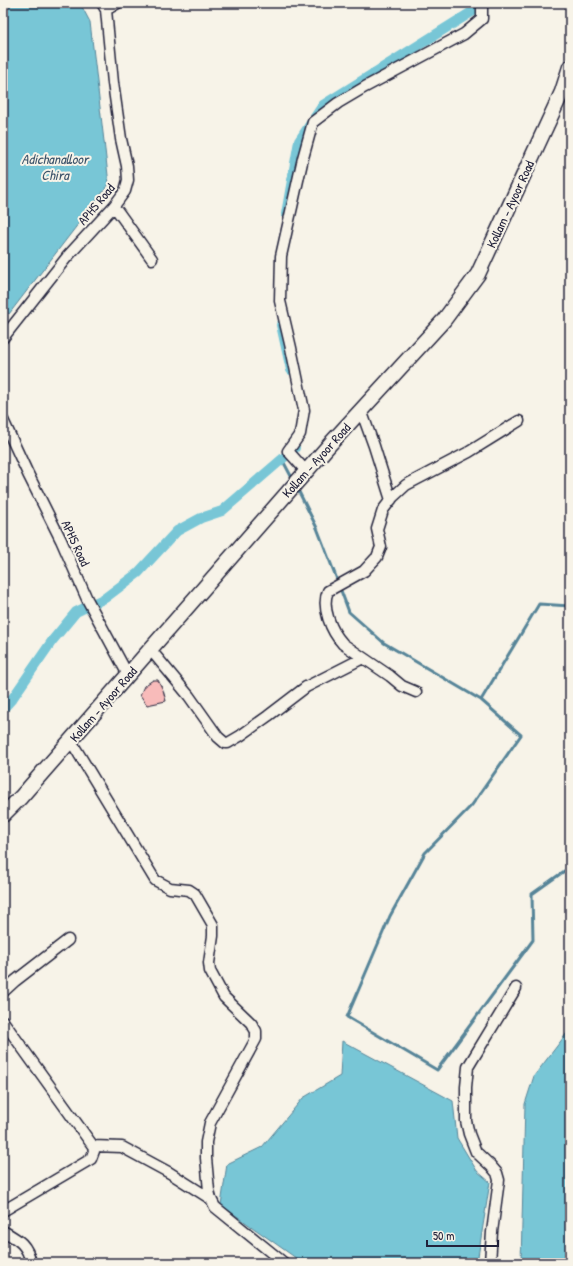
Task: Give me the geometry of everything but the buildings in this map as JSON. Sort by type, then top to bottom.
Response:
[{"type":"main road","name":"Kollam - Ayoor Road","points":[[3,815],[71,741],[306,471],[444,320],[478,274],[562,92],[570,67]]},
{"type":"street","points":[[104,6],[118,3]]},
{"type":"street","points":[[306,471],[288,451],[300,434],[304,410],[280,302],[281,256],[303,158],[313,122],[365,87],[464,34],[482,19],[482,3]]},
{"type":"street","name":"APHS Road","points":[[3,338],[66,258],[126,191],[128,180],[127,166],[112,83],[104,6]]},
{"type":"street","points":[[114,206],[152,258]]},
{"type":"street","points":[[361,410],[391,500]]},
{"type":"street","name":"APHS Road","points":[[3,420],[61,540],[87,599],[128,675]]},
{"type":"street","points":[[416,692],[402,686],[343,644],[337,637],[327,612],[326,597],[328,591],[364,571],[377,557],[381,547],[377,529],[383,510],[406,485],[469,452],[519,421]]},
{"type":"street","points":[[150,649],[189,696],[218,737],[225,743],[228,743],[245,732],[306,687],[363,658]]},
{"type":"street","points":[[71,741],[155,880],[170,888],[189,890],[195,894],[213,926],[209,963],[210,971],[224,997],[251,1023],[256,1031],[256,1039],[253,1047],[210,1123],[206,1142],[206,1158],[211,1198],[215,1208],[284,1263]]},
{"type":"street","points":[[3,992],[68,940]]},
{"type":"street","points":[[490,1263],[492,1232],[499,1180],[497,1173],[476,1152],[469,1134],[466,1121],[466,1087],[468,1067],[516,988]]},
{"type":"street","points":[[3,1021],[93,1146],[94,1150],[91,1159],[3,1211]]},
{"type":"street","points":[[93,1146],[122,1148],[170,1173],[211,1198]]},
{"type":"street","points":[[3,1232],[22,1243],[29,1254],[31,1263]]},
{"type":"water","name":"Adichanalloor Chira","points":[[3,3],[80,3],[90,22],[109,184],[9,314],[3,308]]},
{"type":"water","points":[[570,1029],[570,1263],[521,1263],[525,1104],[534,1076]]},
{"type":"water","points":[[342,1041],[453,1101],[457,1138],[477,1171],[490,1182],[477,1263],[303,1263],[221,1205],[227,1164],[262,1147],[303,1098],[340,1076]]},
{"type":"waterway","points":[[286,214],[299,141],[323,105],[486,3]]},
{"type":"waterway","points":[[281,325],[291,370]]},
{"type":"waterway","points":[[3,709],[12,699],[52,641],[76,612],[105,598],[138,573],[177,531],[201,518],[222,511],[295,448]]},
{"type":"waterway","points":[[282,459],[291,476]]},
{"type":"waterway","points":[[299,492],[317,528],[338,582]]},
{"type":"waterway","points":[[340,588],[349,612],[384,643],[481,700],[521,735],[472,805],[425,853],[390,916],[347,1017],[437,1070],[533,940],[532,894],[570,867]]},
{"type":"waterway","points":[[481,700],[539,604],[570,606]]}]
